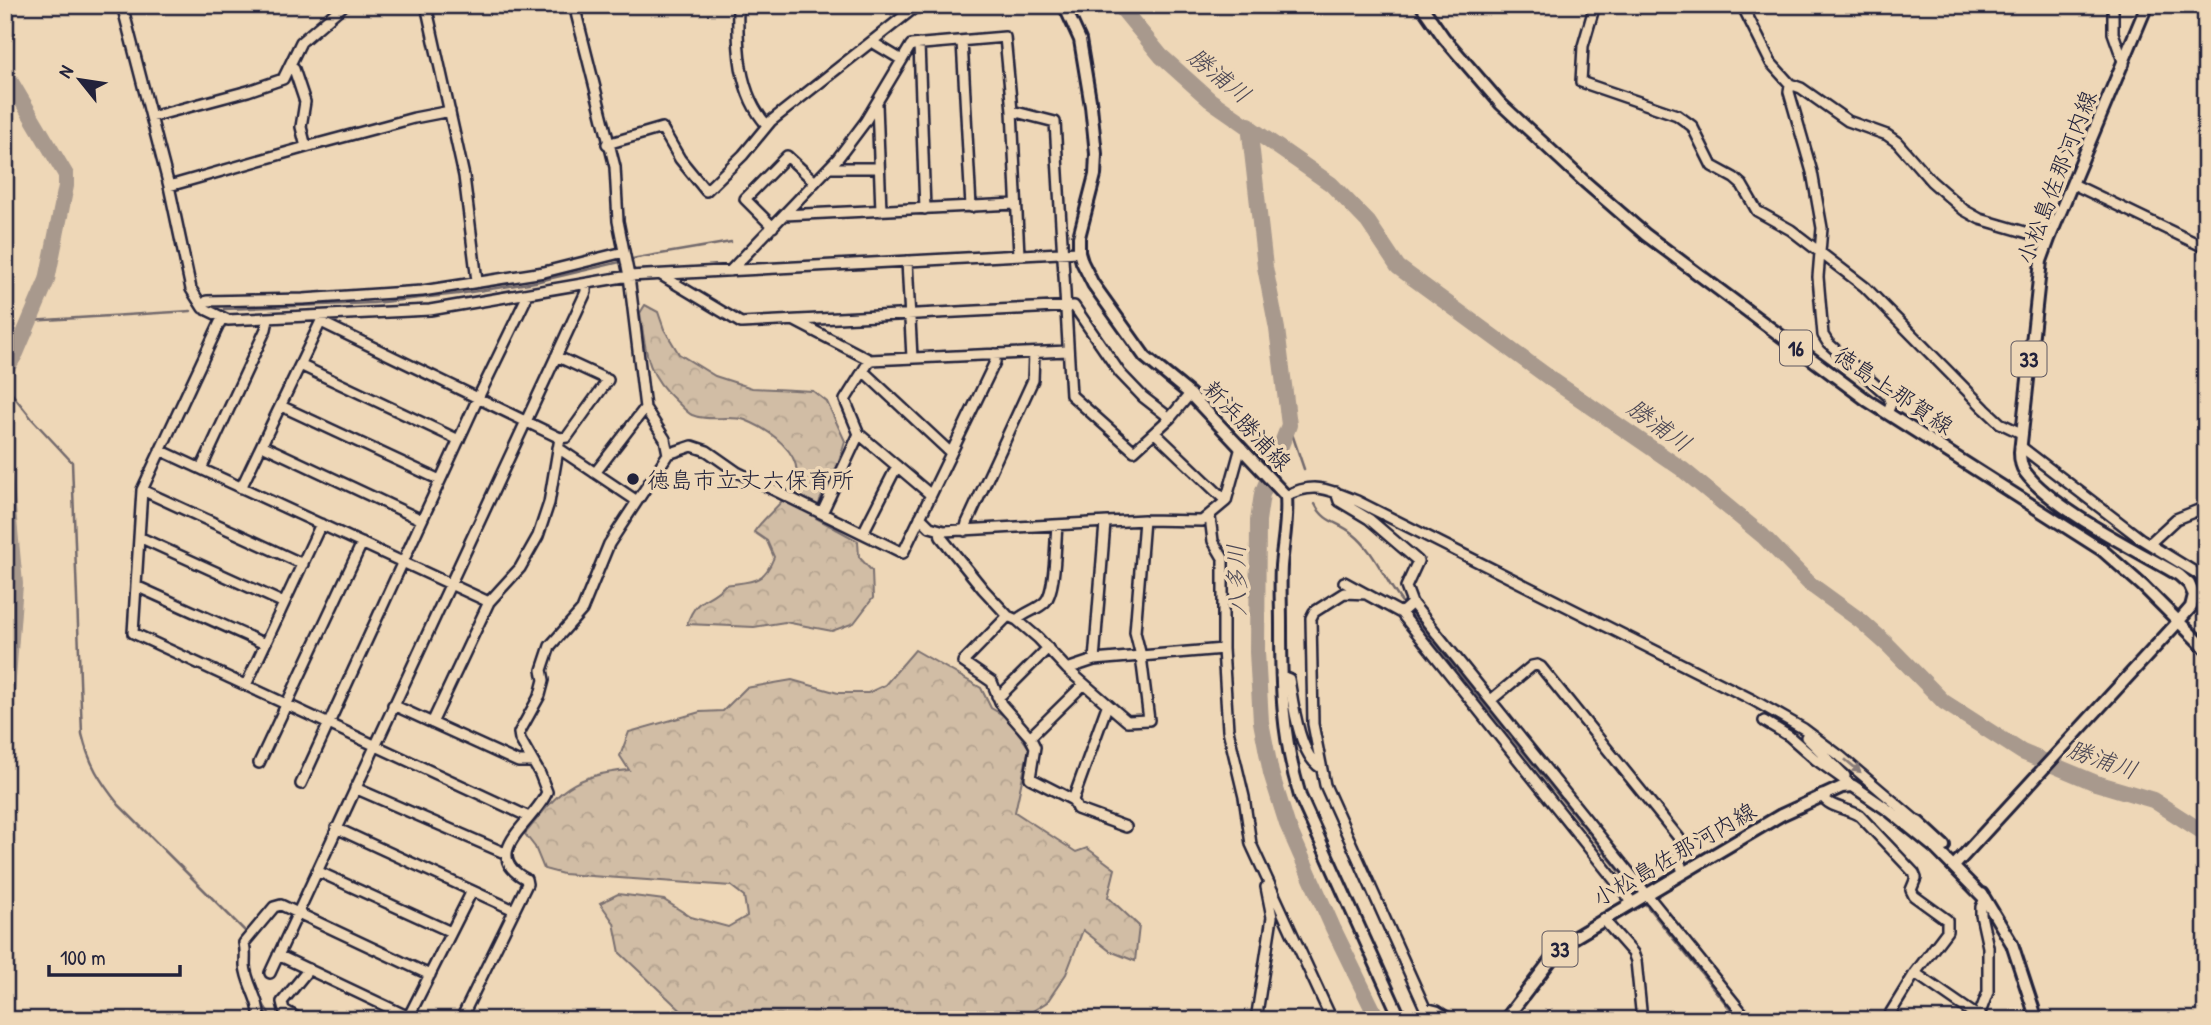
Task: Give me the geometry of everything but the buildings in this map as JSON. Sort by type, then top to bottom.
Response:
[{"type":"main road","points":[[1064,5],[1080,40],[1096,154],[1095,175],[1079,237],[1079,252]]},
{"type":"main road","name":"徳島上那賀線","points":[[1420,5],[1444,38],[1501,104],[1585,182],[1705,281],[1887,413],[2102,550],[2206,649]]},
{"type":"main road","name":"小松島佐那河内線","points":[[1959,860],[2178,622],[2191,607],[2194,595],[2189,584],[2179,575],[2070,511],[2050,496],[2025,472],[2021,464],[2021,433],[2037,283],[2049,239],[2147,5]]},
{"type":"main road","name":"新浜勝浦線","points":[[1079,252],[1093,284],[1145,356],[1190,394],[1285,494],[1288,517],[1281,566],[1281,676],[1288,757],[1300,796],[1401,1020]]},
{"type":"main road","points":[[1853,786],[1959,860]]},
{"type":"main road","name":"小松島佐那河内線","points":[[1505,1020],[1557,952],[1570,940],[1781,815],[1822,795],[1842,787],[1853,786]]},
{"type":"main road","points":[[1891,812],[1918,822],[1959,860],[2012,944],[2037,1020]]},
{"type":"street","points":[[122,5],[169,186],[191,289],[202,306],[222,318],[236,321],[321,320],[430,310],[629,276],[1079,252]]},
{"type":"street","points":[[151,117],[283,79],[301,42],[344,5]]},
{"type":"street","points":[[426,5],[464,176],[477,281]]},
{"type":"street","points":[[574,5],[607,144],[615,167],[618,221],[629,276],[645,408],[665,439],[668,454]]},
{"type":"street","points":[[738,5],[738,57],[754,106],[767,125]]},
{"type":"street","points":[[607,144],[662,128],[680,159],[706,191],[743,155],[767,125],[918,5]]},
{"type":"street","points":[[1595,5],[1583,46],[1581,82],[1677,115],[1687,121],[1712,166],[1742,185],[1757,211],[1791,230],[1865,287],[2000,423],[2021,433]]},
{"type":"street","points":[[1735,5],[1742,6],[1771,63],[1790,84],[1801,88],[1848,121],[1886,135],[1897,142],[1931,181],[1980,219],[2049,239]]},
{"type":"street","points":[[2113,5],[2113,33],[2124,64]]},
{"type":"street","points":[[730,271],[829,168],[865,122],[911,45],[1005,37],[1012,111],[1019,255]]},
{"type":"street","points":[[962,40],[971,207]]},
{"type":"street","points":[[872,42],[902,60]]},
{"type":"street","points":[[919,44],[925,209]]},
{"type":"street","points":[[290,67],[294,69],[304,102],[302,127],[306,147]]},
{"type":"street","points":[[1790,84],[1788,92],[1811,172],[1822,228],[1818,277],[1823,335],[1828,343],[1888,396],[1891,404],[1887,413]]},
{"type":"street","points":[[877,102],[881,211]]},
{"type":"street","points":[[169,186],[414,118],[450,111]]},
{"type":"street","points":[[1012,111],[1055,122],[1071,395],[1135,451],[1170,418],[1190,394]]},
{"type":"street","points":[[773,227],[745,199],[787,156],[815,182]]},
{"type":"street","points":[[829,168],[879,168]]},
{"type":"street","points":[[2073,184],[2206,248]]},
{"type":"street","points":[[784,215],[1015,204]]},
{"type":"street","points":[[202,306],[207,301],[303,299],[422,291],[544,272],[624,252]]},
{"type":"street","points":[[907,261],[912,358]]},
{"type":"street","points":[[661,275],[741,323],[1074,306],[1120,373],[1143,397],[1170,418]]},
{"type":"street","points":[[270,973],[586,292],[586,285]]},
{"type":"street","points":[[301,784],[526,295]]},
{"type":"street","points":[[222,318],[142,490],[133,633],[529,817]]},
{"type":"street","points":[[201,469],[268,320]]},
{"type":"street","points":[[241,488],[321,320]]},
{"type":"street","points":[[321,320],[525,422],[559,443],[595,472],[637,500]]},
{"type":"street","points":[[793,320],[870,360],[1067,351]]},
{"type":"street","points":[[965,531],[1033,380],[1034,353]]},
{"type":"street","points":[[468,1020],[461,1017],[527,884],[526,879],[510,870],[507,854],[518,829],[538,808],[547,793],[519,733],[540,695],[544,680],[542,670],[550,646],[582,610],[609,544],[668,454],[692,446],[707,451],[737,472],[904,553],[995,362],[995,355]]},
{"type":"street","points":[[432,723],[489,602],[520,568],[538,536],[550,503],[559,443],[567,437],[608,380],[556,356]]},
{"type":"street","points":[[870,360],[845,400],[859,434],[931,495]]},
{"type":"street","points":[[300,365],[459,440]]},
{"type":"street","points":[[863,371],[951,453]]},
{"type":"street","points":[[281,406],[440,480]]},
{"type":"street","points":[[595,472],[645,408]]},
{"type":"street","points":[[1155,433],[1226,501]]},
{"type":"street","points":[[822,513],[859,434]]},
{"type":"street","points":[[262,445],[422,520]]},
{"type":"street","points":[[2020,446],[2149,544],[2198,573],[2206,582]]},
{"type":"street","points":[[920,517],[930,527],[940,531],[1144,520],[1202,521],[1226,501],[1243,449]]},
{"type":"street","points":[[160,450],[489,602]]},
{"type":"street","points":[[863,533],[897,466]]},
{"type":"street","points":[[1285,494],[1306,487],[1336,492],[1777,714],[1804,729],[1840,756],[1918,822]]},
{"type":"street","points":[[142,490],[303,564]]},
{"type":"street","points":[[1336,492],[1339,501],[1369,519],[1418,561],[1406,587],[1407,608],[1640,897],[1748,1020]]},
{"type":"street","points":[[2149,544],[2176,519],[2206,507]]},
{"type":"street","points":[[1210,517],[1213,541],[1223,558],[1223,649],[1228,730],[1244,797],[1251,844],[1332,1020]]},
{"type":"street","points":[[940,531],[941,537],[982,589],[1048,648],[1083,685],[1127,722],[1149,720],[1141,656],[1135,632],[1144,520]]},
{"type":"street","points":[[1094,660],[1105,523]]},
{"type":"street","points":[[246,685],[321,524]]},
{"type":"street","points":[[1057,526],[1051,595],[1043,605],[1012,618],[963,662],[992,682],[1000,704],[1030,737],[1035,747],[1030,778],[1073,800],[1077,809],[1126,827]]},
{"type":"street","points":[[139,537],[284,603]]},
{"type":"street","points":[[259,763],[362,543]]},
{"type":"street","points":[[1344,582],[1367,594],[1407,608],[1491,700],[1640,897]]},
{"type":"street","points":[[136,586],[265,644]]},
{"type":"street","points":[[1367,594],[1344,593],[1314,612],[1311,618],[1312,704],[1321,768],[1344,831],[1425,1008],[1437,1011],[1451,1020]]},
{"type":"street","points":[[997,696],[1048,648]]},
{"type":"street","points":[[1067,669],[1094,660],[1223,649]]},
{"type":"street","points":[[1491,700],[1532,666],[1541,667],[1679,838],[1679,860],[1683,872]]},
{"type":"street","points":[[1281,676],[1289,679],[1298,728],[1314,764],[1321,768]]},
{"type":"street","points":[[1030,737],[1083,685]]},
{"type":"street","points":[[393,705],[518,762],[531,762]]},
{"type":"street","points":[[1073,800],[1107,706]]},
{"type":"street","points":[[1777,714],[1822,750],[1853,786]]},
{"type":"street","points":[[1764,721],[1789,736],[1815,759],[1853,786]]},
{"type":"street","points":[[355,788],[507,854]]},
{"type":"street","points":[[1822,795],[1829,804],[1852,810],[1860,816],[1914,873],[1916,878],[1911,890],[1914,896],[1947,920],[1947,931],[1915,973],[1891,1012],[1889,1020]]},
{"type":"street","points":[[337,828],[514,910]]},
{"type":"street","points":[[317,871],[451,932]]},
{"type":"street","points":[[1255,1020],[1272,917],[1266,887],[1268,883]]},
{"type":"street","points":[[278,955],[408,1018],[472,891]]},
{"type":"street","points":[[1915,973],[1980,1018],[1988,992],[1988,947],[1981,915],[1985,899]]},
{"type":"street","points":[[259,1020],[256,1000],[245,966],[248,936],[260,926],[274,907],[281,905],[430,975]]},
{"type":"street","points":[[1604,919],[1633,953],[1642,1020]]},
{"type":"street","points":[[301,1020],[284,1010],[282,1002],[309,969]]},
{"type":"green space","points":[[645,305],[658,312],[664,329],[679,354],[715,376],[752,388],[813,391],[827,402],[845,441],[838,465],[820,500],[816,518],[858,541],[859,557],[872,571],[873,598],[854,623],[832,631],[785,622],[754,627],[687,624],[695,608],[725,585],[749,582],[765,573],[774,557],[767,541],[754,532],[787,495],[795,482],[797,472],[790,452],[774,436],[745,420],[692,415],[665,390],[652,370],[646,350],[640,313]]},
{"type":"green space","points":[[915,650],[981,688],[991,708],[1008,718],[1029,748],[1015,812],[1076,852],[1087,848],[1115,869],[1108,897],[1139,926],[1135,961],[1110,951],[1083,930],[1066,974],[1047,1002],[1019,1020],[691,1020],[620,953],[614,923],[600,903],[618,894],[664,900],[691,917],[728,927],[747,916],[744,896],[731,886],[563,874],[544,869],[535,847],[525,834],[547,807],[568,788],[593,776],[629,770],[620,756],[629,732],[700,712],[723,711],[746,688],[792,680],[838,693],[868,693],[885,685]]},
{"type":"waterway","name":"勝浦川","points":[[1119,5],[1161,56],[1210,100],[1331,184],[1368,222],[1398,267],[1551,379],[1682,469],[1763,536],[1810,584],[1861,621],[1888,645],[1944,702],[2022,752],[2096,783],[2153,800],[2206,834]]},
{"type":"waterway","points":[[5,72],[66,175],[47,280],[16,353],[5,371]]},
{"type":"waterway","name":"八多川","points":[[1249,125],[1265,267],[1277,329],[1289,425],[1262,494],[1258,521],[1257,652],[1261,722],[1271,773],[1287,824],[1378,1020]]},
{"type":"waterway","points":[[224,309],[373,303],[458,294],[535,282],[637,258],[731,242]]},
{"type":"waterway","points":[[29,321],[191,311]]},
{"type":"waterway","points":[[5,385],[72,462],[82,734],[92,763],[119,805],[247,933]]},
{"type":"waterway","points":[[1289,425],[1304,469]]},
{"type":"waterway","points":[[5,476],[15,584],[5,719]]},
{"type":"waterway","points":[[1315,504],[1323,515],[1361,541],[1405,606]]},
{"type":"waterway","points":[[1409,611],[1638,894]]},
{"type":"waterway","points":[[1642,900],[1739,1020]]},
{"type":"waterway","points":[[250,971],[263,1004],[273,1020]]},
{"type":"waterway","points":[[266,1020],[267,1010]]},
{"type":"place","name":"徳島市立丈六保育所","points":[[633,479]]}]
